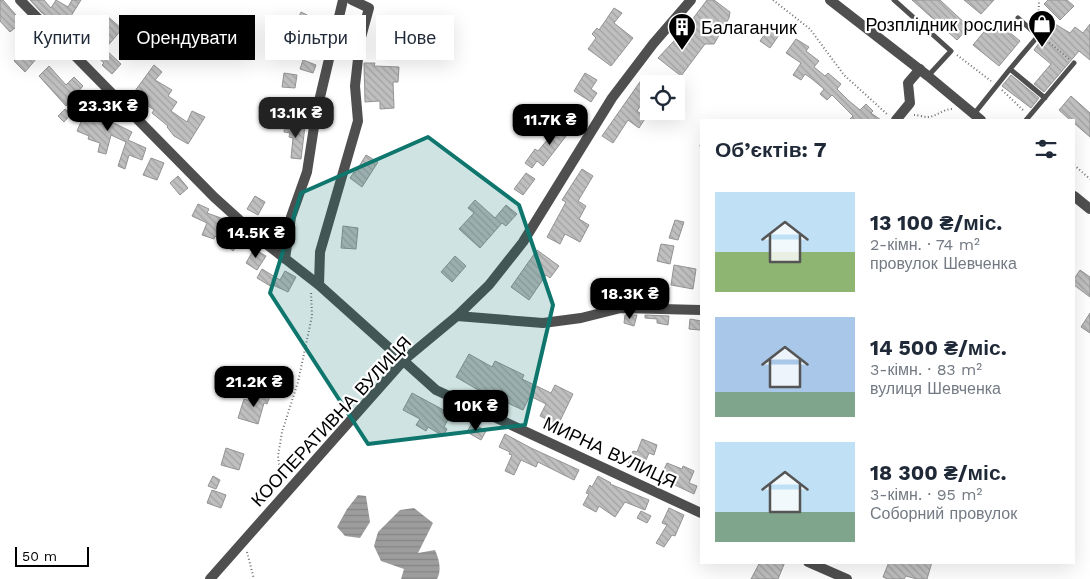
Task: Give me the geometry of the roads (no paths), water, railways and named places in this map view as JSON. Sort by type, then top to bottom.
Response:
[{"type":"street","name":"МИРНА ВУЛИЦЯ","points":[[20,0],[214,197],[265,243],[318,285],[436,390],[700,513]]},
{"type":"street","points":[[286,259],[290,217],[307,172],[316,114],[343,0]]},
{"type":"street","points":[[318,285],[320,252],[358,121],[355,86],[360,41],[369,8],[352,0]]},
{"type":"street","name":"КООПЕРАТИВНА ВУЛИЦЯ","points":[[210,579],[404,360],[457,316],[489,285],[524,242],[612,98],[652,44],[691,0]]},
{"type":"street","points":[[830,0],[924,72],[977,117]]},
{"type":"street","points":[[896,119],[910,103],[908,83],[924,72]]},
{"type":"street","points":[[1075,197],[1090,209]]},
{"type":"street","points":[[457,316],[543,322],[581,318],[620,308],[700,310]]},
{"type":"street","points":[[813,564],[847,579]]},
{"type":"lane","points":[[894,0],[951,51],[924,72]]},
{"type":"lane","points":[[977,117],[1010,69],[1038,36],[1018,18]]},
{"type":"lane","points":[[1027,119],[1074,63]]},
{"type":"lane","points":[[1010,69],[1045,98]]},
{"type":"place","name":"Розплідник рослин","points":[[1042,48]]},
{"type":"place","name":"Балаганчик","points":[[682,51]]}]
